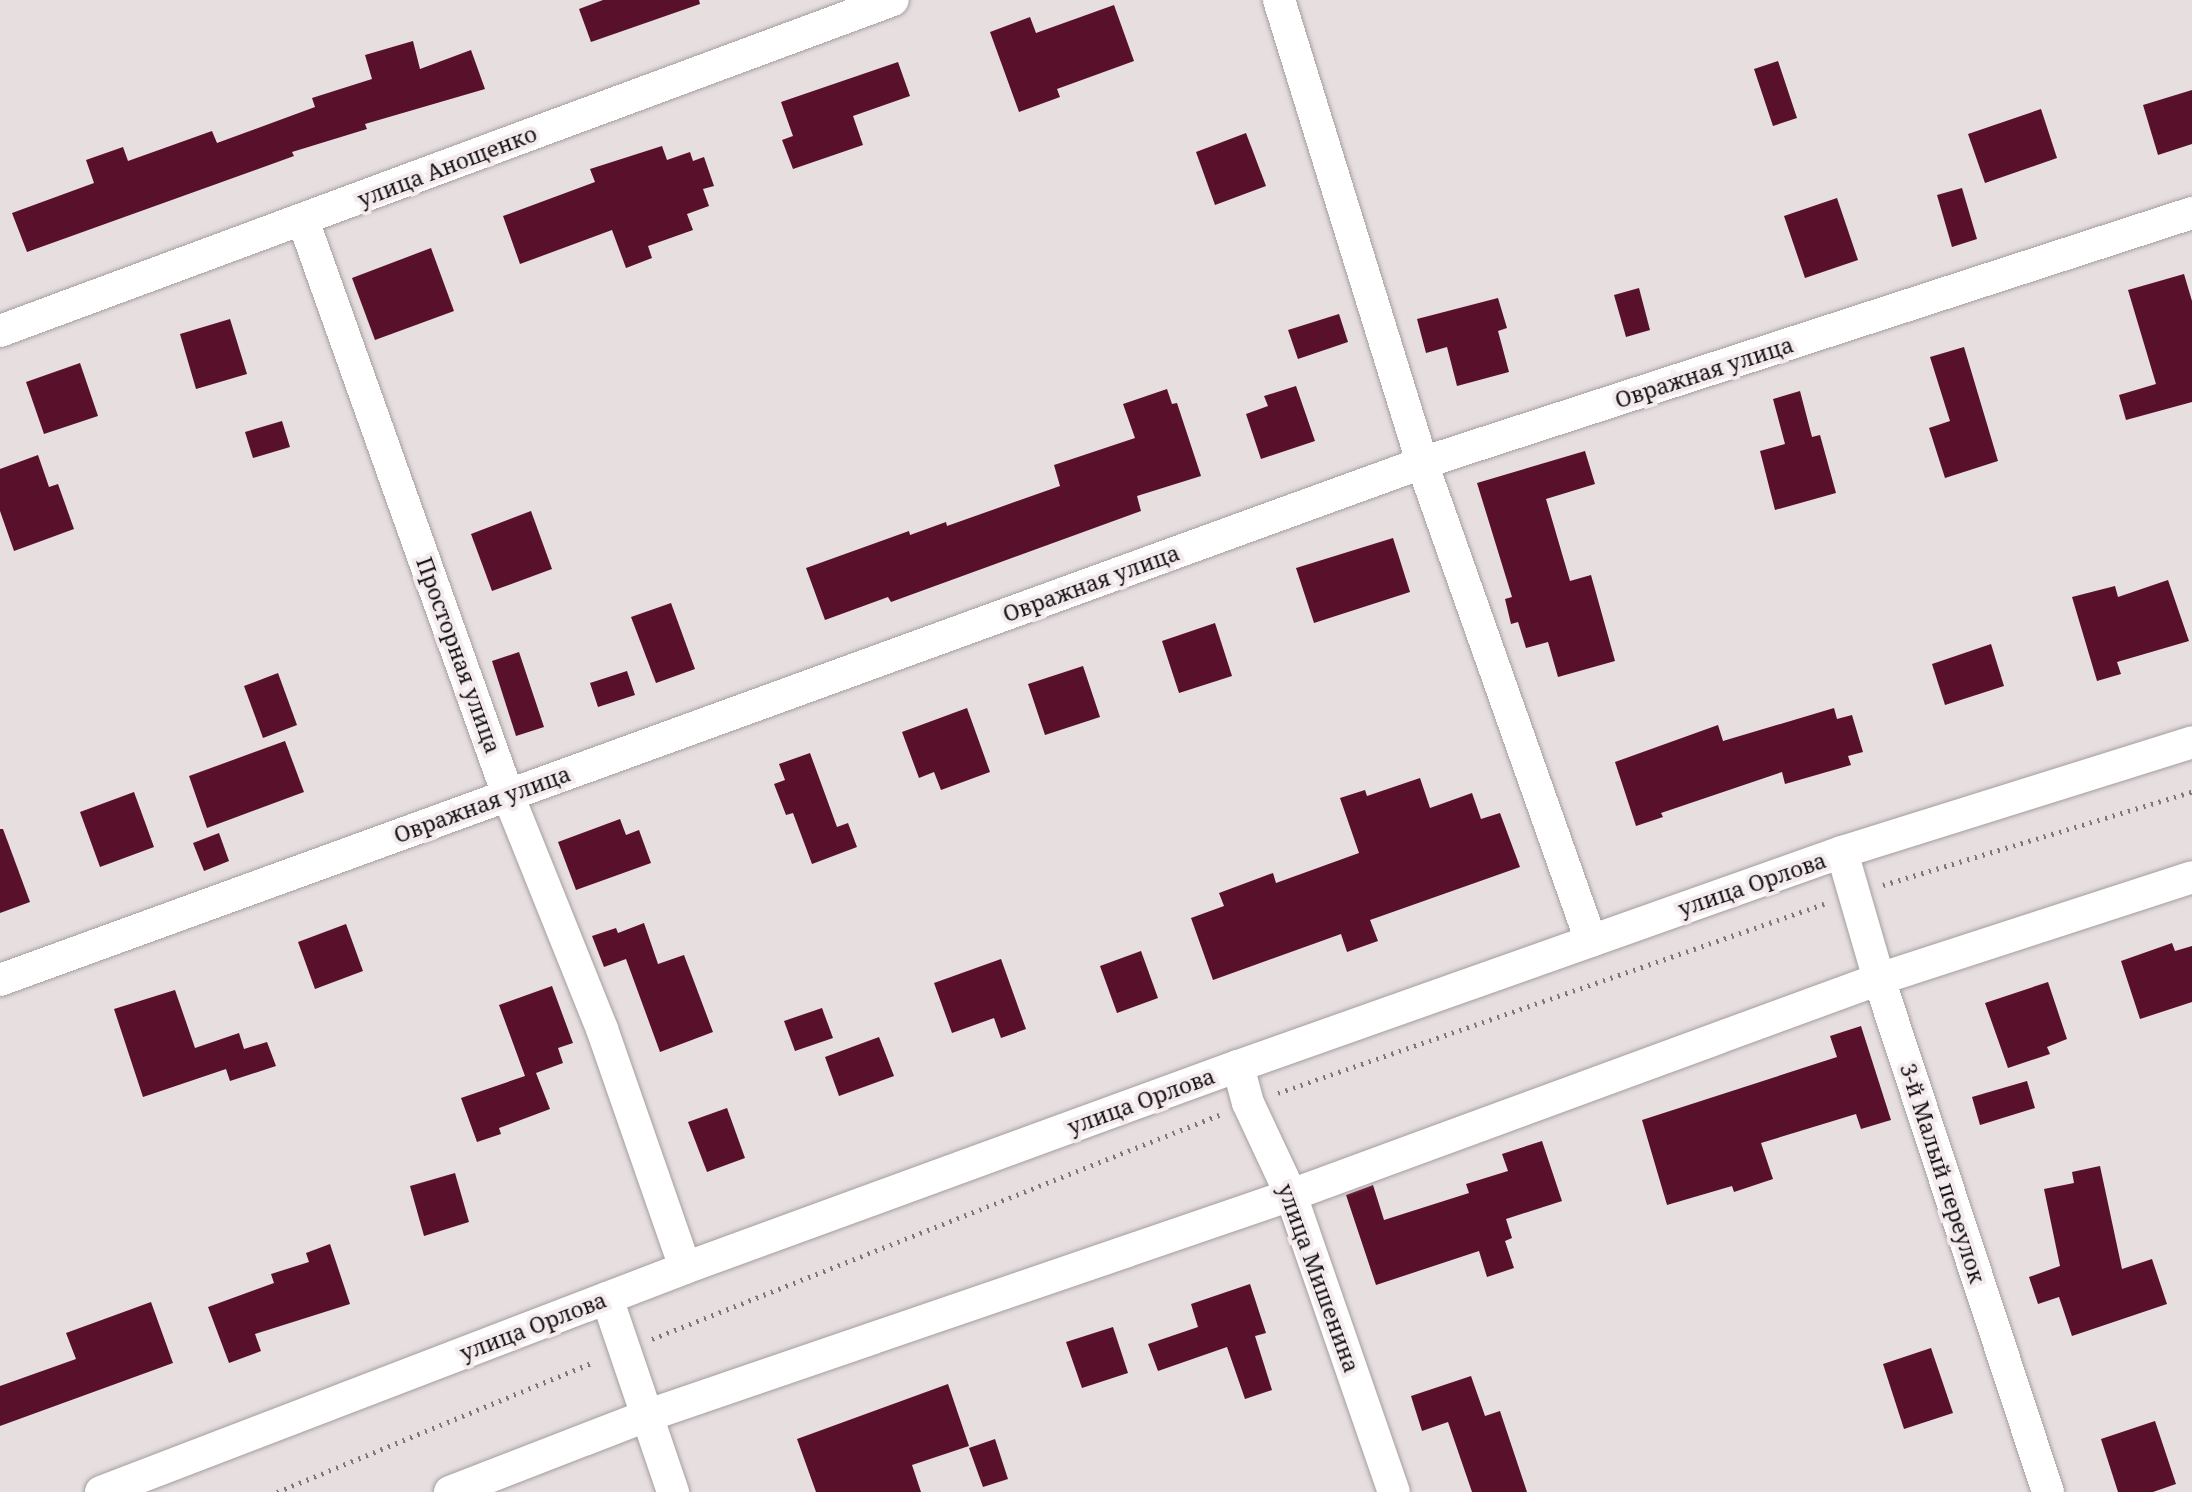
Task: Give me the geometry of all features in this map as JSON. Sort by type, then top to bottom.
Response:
[{"type":"street","name":"улица Анощенко","points":[[0,331],[893,0]]},
{"type":"street","points":[[1279,0],[1422,463],[1591,941]]},
{"type":"street","name":"Овражная улица","points":[[0,980],[1422,463],[2192,213]]},
{"type":"street","name":"Просторная улица","points":[[303,220],[508,795],[602,1029],[685,1268]]},
{"type":"street","name":"улица Орлова","points":[[101,1492],[685,1268],[1238,1066],[1842,852],[2192,742]]},
{"type":"street","name":"3-й Малый переулок","points":[[1842,852],[1879,979],[2048,1492]]},
{"type":"street","points":[[450,1492],[646,1416],[1291,1195],[1879,979],[2192,877]]},
{"type":"street","name":"улица Мишенина","points":[[1238,1066],[1248,1103],[1291,1195],[1394,1492]]},
{"type":"street","points":[[607,1298],[673,1492]]},
{"type":"building","points":[[603,0],[699,0],[700,4],[591,42],[579,9]]},
{"type":"building","points":[[1114,5],[1134,61],[1057,89],[1060,97],[1019,112],[990,32],[1030,17],[1036,33]]},
{"type":"building","points":[[413,41],[420,69],[471,50],[485,89],[365,124],[367,129],[292,152],[294,156],[27,252],[12,213],[94,183],[86,160],[123,147],[128,161],[212,131],[217,143],[315,107],[312,98],[372,79],[365,55]]},
{"type":"building","points":[[1778,61],[1797,118],[1773,126],[1754,69]]},
{"type":"building","points":[[898,62],[910,96],[853,116],[863,145],[793,169],[782,140],[793,136],[781,102]]},
{"type":"building","points":[[2192,90],[2192,144],[2158,155],[2143,105]]},
{"type":"building","points":[[2041,109],[2057,158],[1985,183],[1968,134]]},
{"type":"building","points":[[1246,133],[1266,186],[1215,205],[1196,152]]},
{"type":"building","points":[[662,146],[667,160],[690,152],[693,161],[704,157],[714,186],[703,189],[709,206],[687,214],[693,230],[648,246],[652,258],[626,268],[612,230],[520,264],[503,216],[595,182],[590,169]]},
{"type":"building","points":[[1962,188],[1977,239],[1952,247],[1937,195]]},
{"type":"building","points":[[1837,198],[1858,260],[1805,278],[1784,216]]},
{"type":"building","points":[[431,248],[454,311],[375,340],[352,278]]},
{"type":"building","points":[[2184,274],[2192,301],[2192,402],[2126,420],[2119,395],[2156,384],[2128,290]]},
{"type":"building","points":[[1639,288],[1650,330],[1626,337],[1614,295]]},
{"type":"building","points":[[1498,298],[1507,328],[1498,331],[1509,372],[1457,386],[1447,347],[1426,353],[1417,319]]},
{"type":"building","points":[[1339,314],[1348,342],[1298,359],[1288,330]]},
{"type":"building","points":[[230,319],[247,374],[196,389],[180,334]]},
{"type":"building","points":[[1964,347],[1998,461],[1945,478],[1929,428],[1950,421],[1930,357]]},
{"type":"building","points":[[80,363],[98,416],[44,434],[26,382]]},
{"type":"building","points":[[1296,386],[1315,441],[1261,459],[1246,414],[1268,406],[1264,396]]},
{"type":"building","points":[[1167,389],[1172,404],[1177,403],[1201,476],[1137,496],[1141,511],[891,602],[888,597],[825,620],[806,568],[909,531],[910,535],[946,522],[947,526],[1060,486],[1054,465],[1135,438],[1123,404]]},
{"type":"building","points":[[1800,391],[1812,437],[1820,435],[1836,493],[1775,510],[1760,451],[1785,444],[1773,399]]},
{"type":"building","points":[[282,421],[290,447],[253,458],[245,432]]},
{"type":"building","points":[[1585,451],[1595,484],[1546,499],[1570,581],[1591,575],[1615,661],[1558,677],[1548,642],[1526,648],[1518,622],[1511,624],[1505,599],[1512,597],[1477,483]]},
{"type":"building","points":[[38,455],[49,487],[58,484],[74,529],[14,551],[0,511],[0,469]]},
{"type":"building","points":[[531,511],[552,569],[492,591],[471,534]]},
{"type":"building","points":[[1393,538],[1410,592],[1314,623],[1296,568]]},
{"type":"building","points":[[2168,580],[2189,641],[2117,662],[2121,674],[2097,681],[2072,597],[2115,586],[2118,597]]},
{"type":"building","points":[[671,603],[695,669],[656,683],[631,617]]},
{"type":"building","points":[[1215,623],[1232,676],[1179,693],[1162,641]]},
{"type":"building","points":[[1991,644],[2004,686],[1945,705],[1932,664]]},
{"type":"building","points":[[519,652],[544,727],[516,736],[492,661]]},
{"type":"building","points":[[1083,666],[1100,717],[1045,735],[1028,684]]},
{"type":"building","points":[[627,671],[635,695],[598,707],[590,683]]},
{"type":"building","points":[[278,673],[297,725],[263,738],[244,686]]},
{"type":"building","points":[[967,708],[990,772],[941,790],[934,772],[919,778],[902,732]]},
{"type":"building","points":[[1834,708],[1837,719],[1852,715],[1863,752],[1848,756],[1851,765],[1785,784],[1782,772],[1661,813],[1663,817],[1636,826],[1615,762],[1718,725],[1723,741]]},
{"type":"building","points":[[285,741],[304,792],[207,828],[189,776]]},
{"type":"building","points":[[810,753],[837,827],[848,823],[857,847],[812,864],[793,813],[786,815],[774,784],[785,780],[779,764]]},
{"type":"building","points":[[1420,778],[1430,808],[1472,793],[1481,819],[1500,813],[1520,867],[1370,920],[1378,941],[1347,952],[1341,934],[1213,980],[1191,918],[1224,906],[1219,893],[1273,873],[1276,883],[1359,853],[1340,798],[1365,790],[1367,796]]},
{"type":"building","points":[[134,792],[154,847],[100,867],[80,812]]},
{"type":"building","points":[[620,819],[626,835],[639,830],[651,863],[576,890],[558,842]]},
{"type":"building","points":[[0,829],[3,829],[30,902],[0,913]]},
{"type":"building","points":[[219,833],[229,861],[204,871],[193,843]]},
{"type":"building","points":[[644,923],[658,964],[684,955],[713,1032],[660,1052],[626,959],[604,967],[592,936],[616,928],[618,933]]},
{"type":"building","points":[[346,924],[363,971],[315,989],[298,942]]},
{"type":"building","points":[[2172,943],[2175,951],[2192,946],[2192,1002],[2140,1019],[2121,961]]},
{"type":"building","points":[[1141,951],[1158,998],[1117,1013],[1100,966]]},
{"type":"building","points":[[1001,959],[1026,1029],[1001,1038],[994,1018],[952,1033],[934,983]]},
{"type":"building","points":[[2048,982],[2067,1039],[2047,1047],[2050,1054],[2008,1068],[1985,1003]]},
{"type":"building","points":[[552,986],[573,1043],[558,1048],[563,1063],[536,1073],[550,1109],[499,1128],[501,1134],[477,1142],[461,1098],[525,1076],[499,1005]]},
{"type":"building","points":[[175,990],[195,1048],[239,1033],[244,1049],[267,1042],[276,1066],[230,1081],[226,1069],[143,1097],[114,1009]]},
{"type":"building","points":[[822,1008],[833,1038],[795,1051],[784,1021]]},
{"type":"building","points":[[1861,1026],[1891,1120],[1861,1129],[1856,1114],[1761,1143],[1773,1179],[1734,1192],[1732,1186],[1667,1205],[1642,1120],[1837,1057],[1830,1036]]},
{"type":"building","points":[[879,1037],[894,1076],[839,1096],[825,1057]]},
{"type":"building","points":[[2027,1081],[2035,1108],[1980,1125],[1972,1097]]},
{"type":"building","points":[[727,1108],[745,1158],[707,1172],[688,1122]]},
{"type":"building","points":[[1542,1141],[1562,1201],[1506,1219],[1512,1238],[1505,1241],[1514,1268],[1487,1277],[1479,1251],[1376,1285],[1346,1195],[1373,1185],[1384,1220],[1469,1193],[1466,1184],[1508,1171],[1502,1154]]},
{"type":"building","points":[[2100,1166],[2122,1269],[2152,1259],[2167,1304],[2072,1336],[2059,1297],[2038,1304],[2029,1277],[2060,1266],[2044,1189],[2074,1183],[2072,1172]]},
{"type":"building","points":[[455,1173],[469,1222],[424,1236],[410,1186]]},
{"type":"building","points":[[330,1244],[350,1304],[255,1334],[261,1351],[229,1363],[208,1307],[274,1283],[271,1274],[309,1262],[306,1253]]},
{"type":"building","points":[[1250,1284],[1266,1333],[1255,1336],[1272,1390],[1245,1399],[1227,1347],[1158,1371],[1148,1344],[1198,1327],[1191,1304]]},
{"type":"building","points":[[151,1302],[173,1363],[0,1426],[0,1386],[76,1359],[66,1333]]},
{"type":"building","points":[[1113,1327],[1128,1373],[1082,1388],[1066,1342]]},
{"type":"building","points":[[1931,1348],[1953,1413],[1904,1429],[1883,1364]]},
{"type":"building","points":[[1471,1376],[1485,1416],[1500,1411],[1527,1492],[1472,1492],[1448,1422],[1422,1431],[1411,1396]]},
{"type":"building","points":[[948,1384],[969,1446],[912,1465],[921,1492],[816,1492],[797,1439]]},
{"type":"building","points":[[2155,1421],[2176,1484],[2153,1492],[2118,1492],[2101,1439]]},
{"type":"building","points":[[995,1439],[1008,1479],[983,1487],[969,1448]]}]
